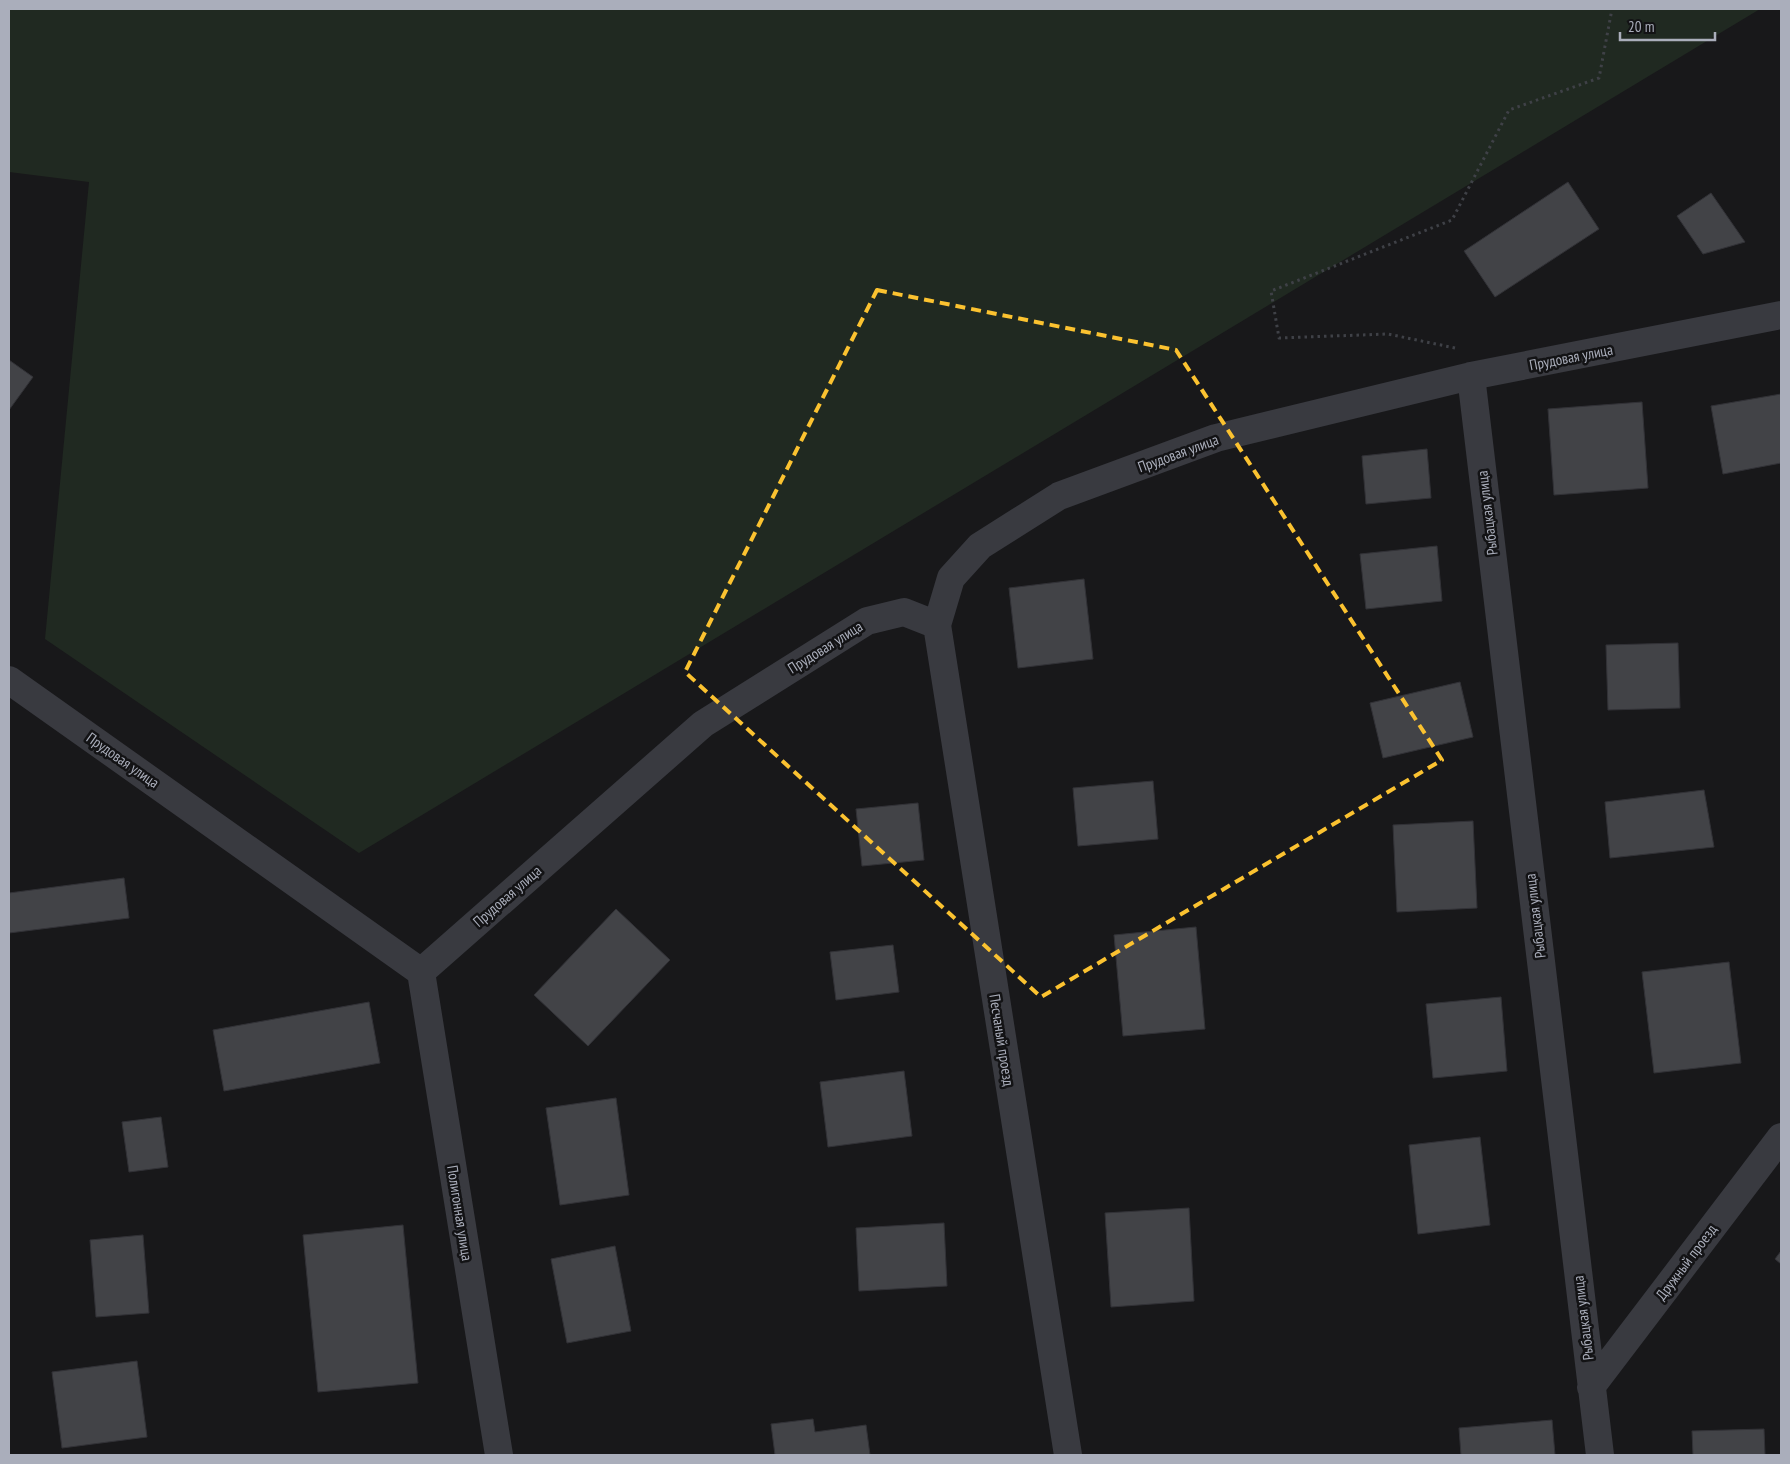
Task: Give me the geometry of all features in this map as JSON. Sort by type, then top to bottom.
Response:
[{"type":"street","name":"Прудовая улица","points":[[9,680],[421,972],[703,724],[868,621],[904,612],[937,625],[951,578],[980,546],[1059,496],[1216,438],[1471,376],[1781,315]]},
{"type":"street","name":"Рыбацкая улица","points":[[1471,376],[1600,1455]]},
{"type":"street","name":"Песчаный проезд","points":[[937,625],[1068,1455]]},
{"type":"street","name":"Полигонная улица","points":[[421,972],[499,1455]]},
{"type":"street","name":"Дружный проезд","points":[[1591,1387],[1781,1137]]},
{"type":"path","points":[[1471,376],[1471,351],[1388,334],[1279,338],[1271,291],[1452,220],[1509,110],[1599,78],[1612,9]]},
{"type":"highlighted area","points":[[877,290],[1176,350],[1442,760],[1041,997],[685,672]]},
{"type":"shaded area","points":[[9,9],[1760,9],[359,853],[45,639],[89,182],[9,172]]},
{"type":"building","points":[[1568,182],[1599,229],[1495,297],[1464,251]]},
{"type":"building","points":[[1711,193],[1745,242],[1703,254],[1677,216]]},
{"type":"building","points":[[9,360],[33,377],[9,410]]},
{"type":"building","points":[[1781,394],[1781,463],[1723,474],[1711,406]]},
{"type":"building","points":[[1642,402],[1648,488],[1554,495],[1548,409]]},
{"type":"building","points":[[1427,449],[1431,498],[1366,504],[1362,456]]},
{"type":"building","points":[[1437,546],[1442,601],[1366,609],[1360,554]]},
{"type":"building","points":[[1084,579],[1093,659],[1018,668],[1009,588]]},
{"type":"building","points":[[1678,643],[1680,708],[1608,710],[1606,645]]},
{"type":"building","points":[[1460,682],[1473,737],[1383,758],[1370,703]]},
{"type":"building","points":[[1153,781],[1158,839],[1078,846],[1073,788]]},
{"type":"building","points":[[1704,790],[1714,847],[1610,858],[1605,802]]},
{"type":"building","points":[[918,803],[924,860],[862,866],[856,809]]},
{"type":"building","points":[[1473,821],[1477,908],[1397,912],[1393,825]]},
{"type":"building","points":[[124,878],[129,918],[9,933],[9,893]]},
{"type":"building","points":[[616,909],[670,960],[588,1046],[534,995]]},
{"type":"building","points":[[1196,927],[1205,1029],[1123,1036],[1114,935]]},
{"type":"building","points":[[893,945],[899,992],[836,1000],[830,952]]},
{"type":"building","points":[[1729,962],[1741,1063],[1654,1073],[1642,972]]},
{"type":"building","points":[[1501,997],[1507,1071],[1433,1078],[1426,1004]]},
{"type":"building","points":[[369,1002],[380,1063],[224,1091],[213,1030]]},
{"type":"building","points":[[904,1071],[912,1136],[828,1147],[820,1082]]},
{"type":"building","points":[[616,1098],[629,1195],[560,1205],[546,1108]]},
{"type":"building","points":[[161,1117],[168,1167],[129,1172],[122,1122]]},
{"type":"building","points":[[1480,1137],[1490,1225],[1418,1234],[1409,1145]]},
{"type":"building","points":[[1189,1208],[1194,1301],[1111,1307],[1105,1213]]},
{"type":"building","points":[[944,1223],[947,1286],[859,1291],[856,1228]]},
{"type":"building","points":[[403,1225],[418,1383],[318,1392],[303,1235]]},
{"type":"building","points":[[143,1235],[149,1313],[96,1317],[90,1240]]},
{"type":"building","points":[[615,1246],[631,1331],[567,1343],[551,1259]]},
{"type":"building","points":[[1781,1251],[1781,1264],[1775,1259]]},
{"type":"building","points":[[137,1361],[147,1437],[62,1448],[52,1372]]},
{"type":"building","points":[[813,1419],[815,1432],[866,1425],[870,1455],[775,1455],[771,1424]]},
{"type":"building","points":[[1552,1420],[1555,1455],[1461,1455],[1459,1428]]},
{"type":"building","points":[[1764,1429],[1765,1455],[1693,1455],[1692,1431]]}]
